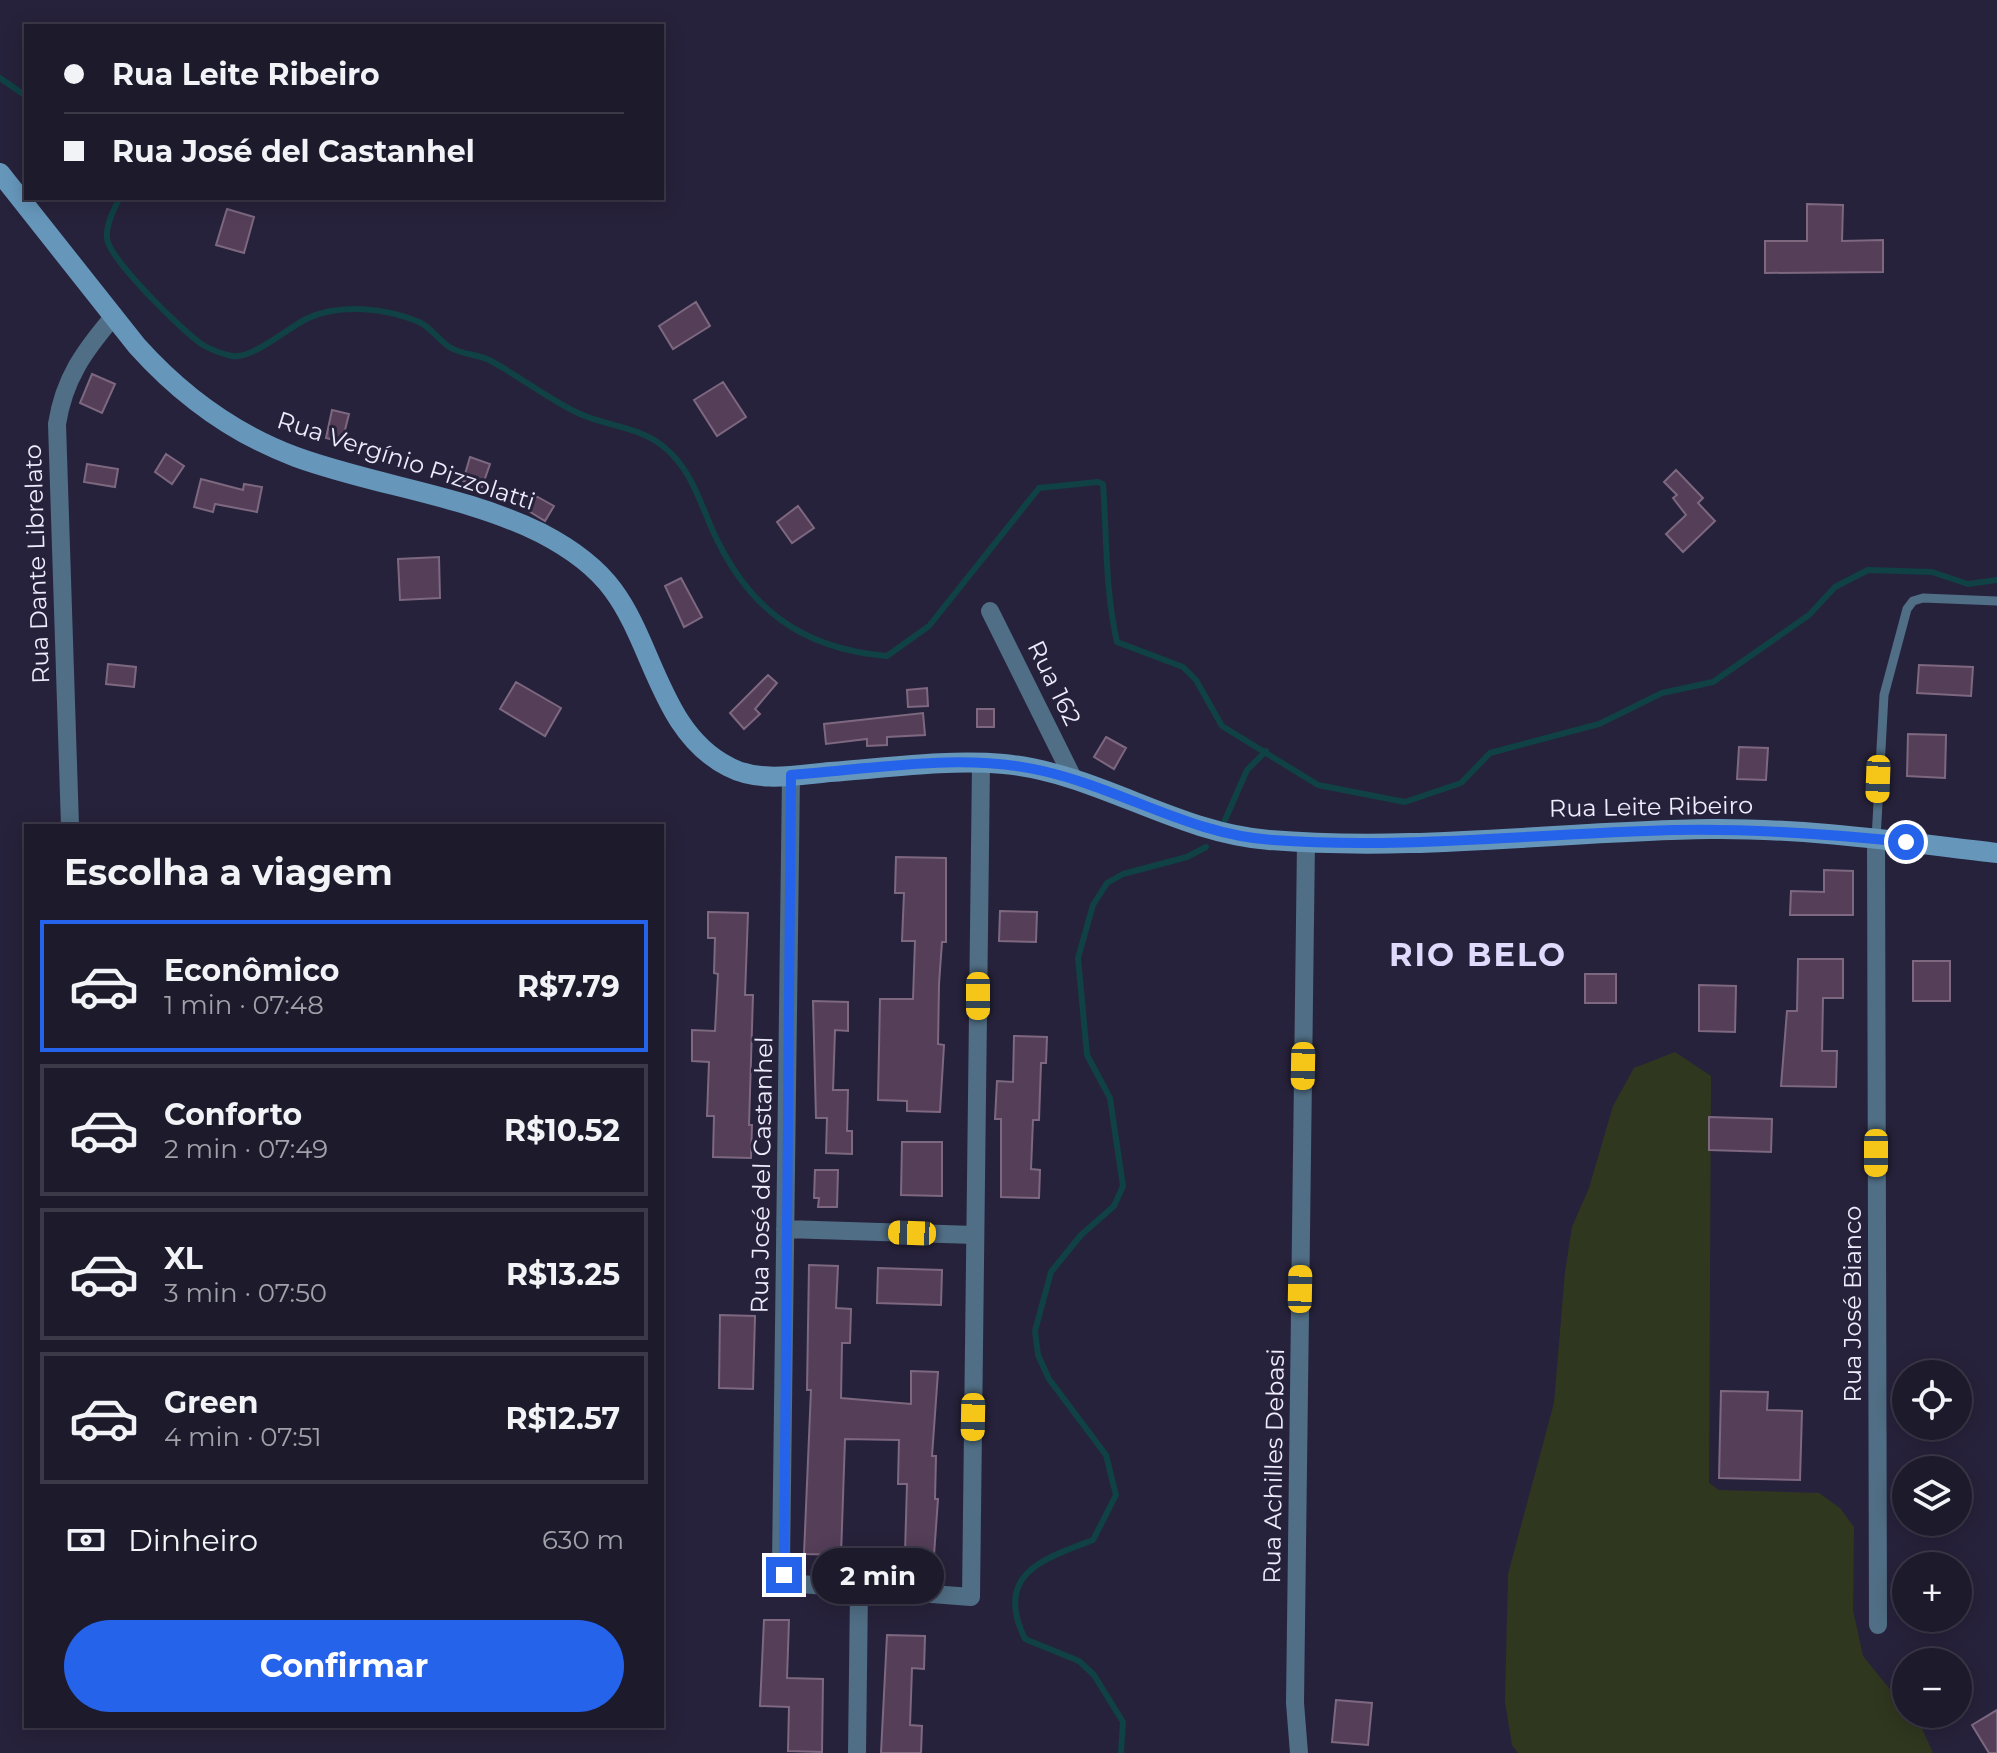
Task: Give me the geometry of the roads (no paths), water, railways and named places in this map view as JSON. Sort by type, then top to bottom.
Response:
[{"type":"street","name":"Rua Vergínio Pizzolatti","points":[[0,173],[158,370],[238,430],[298,457],[501,516],[581,557],[614,591],[669,700],[693,740],[730,768],[748,774],[791,775],[981,763],[1024,767],[1073,778],[1208,830],[1236,837],[1306,842]]},
{"type":"street","name":"Rua Dante Librelato","points":[[70,824],[57,424],[61,398],[70,373],[114,316]]},
{"type":"street","name":"Rua 162","points":[[990,611],[1073,778]]},
{"type":"street","points":[[857,1753],[859,1589],[971,1597],[981,763]]},
{"type":"street","name":"Rua José del Castanhel","points":[[791,775],[784,1575],[800,1584],[859,1589]]},
{"type":"street","name":"Rua Leite Ribeiro","points":[[1306,842],[1397,843],[1715,829],[1876,839],[1997,853]]},
{"type":"street","name":"Rua José Bianco","points":[[1876,839],[1878,1625]]},
{"type":"street","name":"Rua Achilles Debasi","points":[[1299,1753],[1295,1703],[1306,842]]},
{"type":"street","points":[[785,1229],[975,1235]]},
{"type":"lane","points":[[1876,839],[1884,695],[1907,609],[1913,601],[1923,598],[1997,601]]},
{"type":"waterway","points":[[0,78],[24,95]]},
{"type":"waterway","points":[[119,200],[108,228],[107,238],[111,248],[148,294],[203,345],[240,356],[319,314],[348,309],[392,313],[419,322],[451,348],[491,361],[569,408],[655,440],[681,464],[726,557],[742,581],[780,620],[828,644],[887,656],[929,626],[1039,488],[1103,484],[1108,583],[1117,642],[1183,667],[1196,680],[1222,726],[1318,785],[1405,802],[1461,783],[1490,753],[1599,724],[1662,693],[1713,682],[1809,615],[1835,587],[1868,570],[1932,572],[1968,584],[1997,580]]},
{"type":"waterway","points":[[1225,820],[1247,770],[1266,751]]},
{"type":"waterway","points":[[1121,1753],[1123,1722],[1094,1675],[1079,1661],[1025,1639],[1017,1617],[1015,1599],[1019,1584],[1028,1572],[1057,1554],[1093,1540],[1116,1495],[1106,1455],[1049,1379],[1038,1355],[1035,1331],[1051,1272],[1081,1235],[1114,1206],[1123,1186],[1110,1098],[1087,1055],[1078,958],[1093,905],[1107,883],[1123,874],[1187,857],[1206,847]]},
{"type":"district","name":"RIO BELO","points":[[1478,955]]}]
